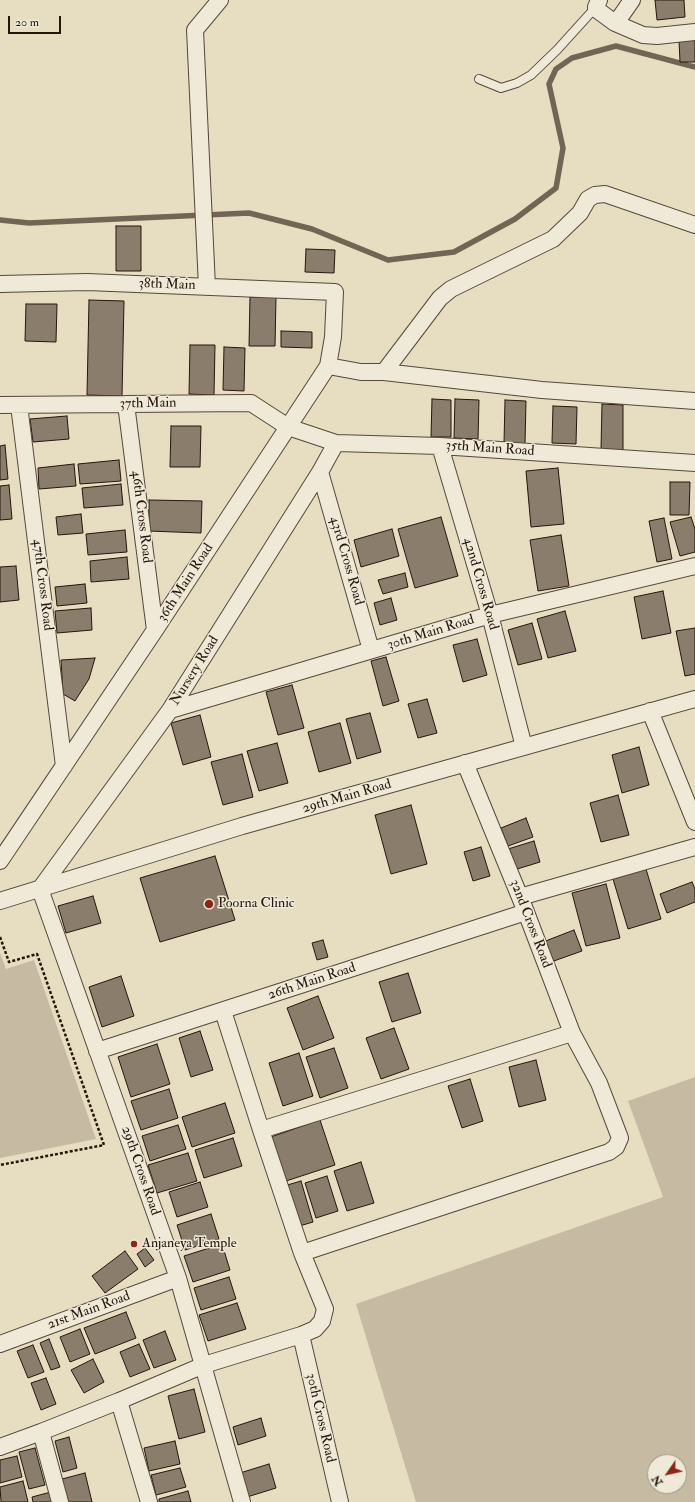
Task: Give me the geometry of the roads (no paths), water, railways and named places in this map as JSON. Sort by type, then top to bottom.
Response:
[{"type":"street","points":[[207,287],[195,30],[220,0]]},
{"type":"street","points":[[616,23],[632,0]]},
{"type":"street","points":[[597,4],[616,23],[643,35],[657,36],[695,32]]},
{"type":"street","points":[[384,372],[440,298],[451,289],[553,239],[580,213],[588,199],[595,195],[605,194],[695,225]]},
{"type":"street","name":"38th Main","points":[[0,284],[87,282],[335,292]]},
{"type":"street","name":"36th Main Road","points":[[0,861],[155,630],[328,366],[333,337],[335,292]]},
{"type":"street","points":[[328,366],[361,372],[384,372],[542,390],[695,401]]},
{"type":"street","name":"37th Main","points":[[0,405],[251,403],[288,427]]},
{"type":"street","name":"46th Cross Road","points":[[126,404],[155,630]]},
{"type":"street","name":"47th Cross Road","points":[[19,405],[64,766]]},
{"type":"street","name":"35th Main Road","points":[[288,427],[336,443],[440,446],[695,463]]},
{"type":"street","name":"Nursery Road","points":[[40,889],[170,710],[320,472],[336,443]]},
{"type":"street","name":"42nd Cross Road","points":[[440,446],[490,615],[524,747]]},
{"type":"street","name":"43rd Cross Road","points":[[320,472],[371,650]]},
{"type":"street","name":"30th Main Road","points":[[170,710],[490,615],[695,566]]},
{"type":"street","name":"29th Main Road","points":[[0,901],[242,826],[695,699]]},
{"type":"street","points":[[650,711],[695,822]]},
{"type":"street","name":"32nd Cross Road","points":[[302,1254],[609,1152],[616,1146],[620,1138],[598,1083],[572,1034],[526,912],[465,763]]},
{"type":"street","points":[[520,897],[695,847]]},
{"type":"street","name":"29th Cross Road","points":[[40,889],[178,1278],[242,1502]]},
{"type":"street","name":"26th Main Road","points":[[97,1051],[526,912]]},
{"type":"street","points":[[0,1447],[119,1401],[204,1365],[301,1335],[315,1329],[322,1321],[325,1309],[302,1254],[223,1011]]},
{"type":"street","points":[[261,1130],[572,1034]]},
{"type":"street","name":"21st Main Road","points":[[0,1344],[178,1278]]},
{"type":"street","name":"30th Cross Road","points":[[301,1335],[340,1502]]},
{"type":"street","points":[[119,1401],[149,1502]]},
{"type":"street","points":[[41,1432],[60,1502]]},
{"type":"lane","points":[[478,79],[501,88],[516,83],[531,75],[557,50],[597,4]]},
{"type":"waterway","points":[[0,220],[29,223],[249,213],[312,229],[388,260],[454,252],[515,219],[556,188],[563,148],[549,84],[556,69],[572,58],[616,46],[695,67]]},
{"type":"place","name":"Poorna Clinic","points":[[209,904]]},
{"type":"place","name":"Anjaneya Temple","points":[[134,1244]]}]
